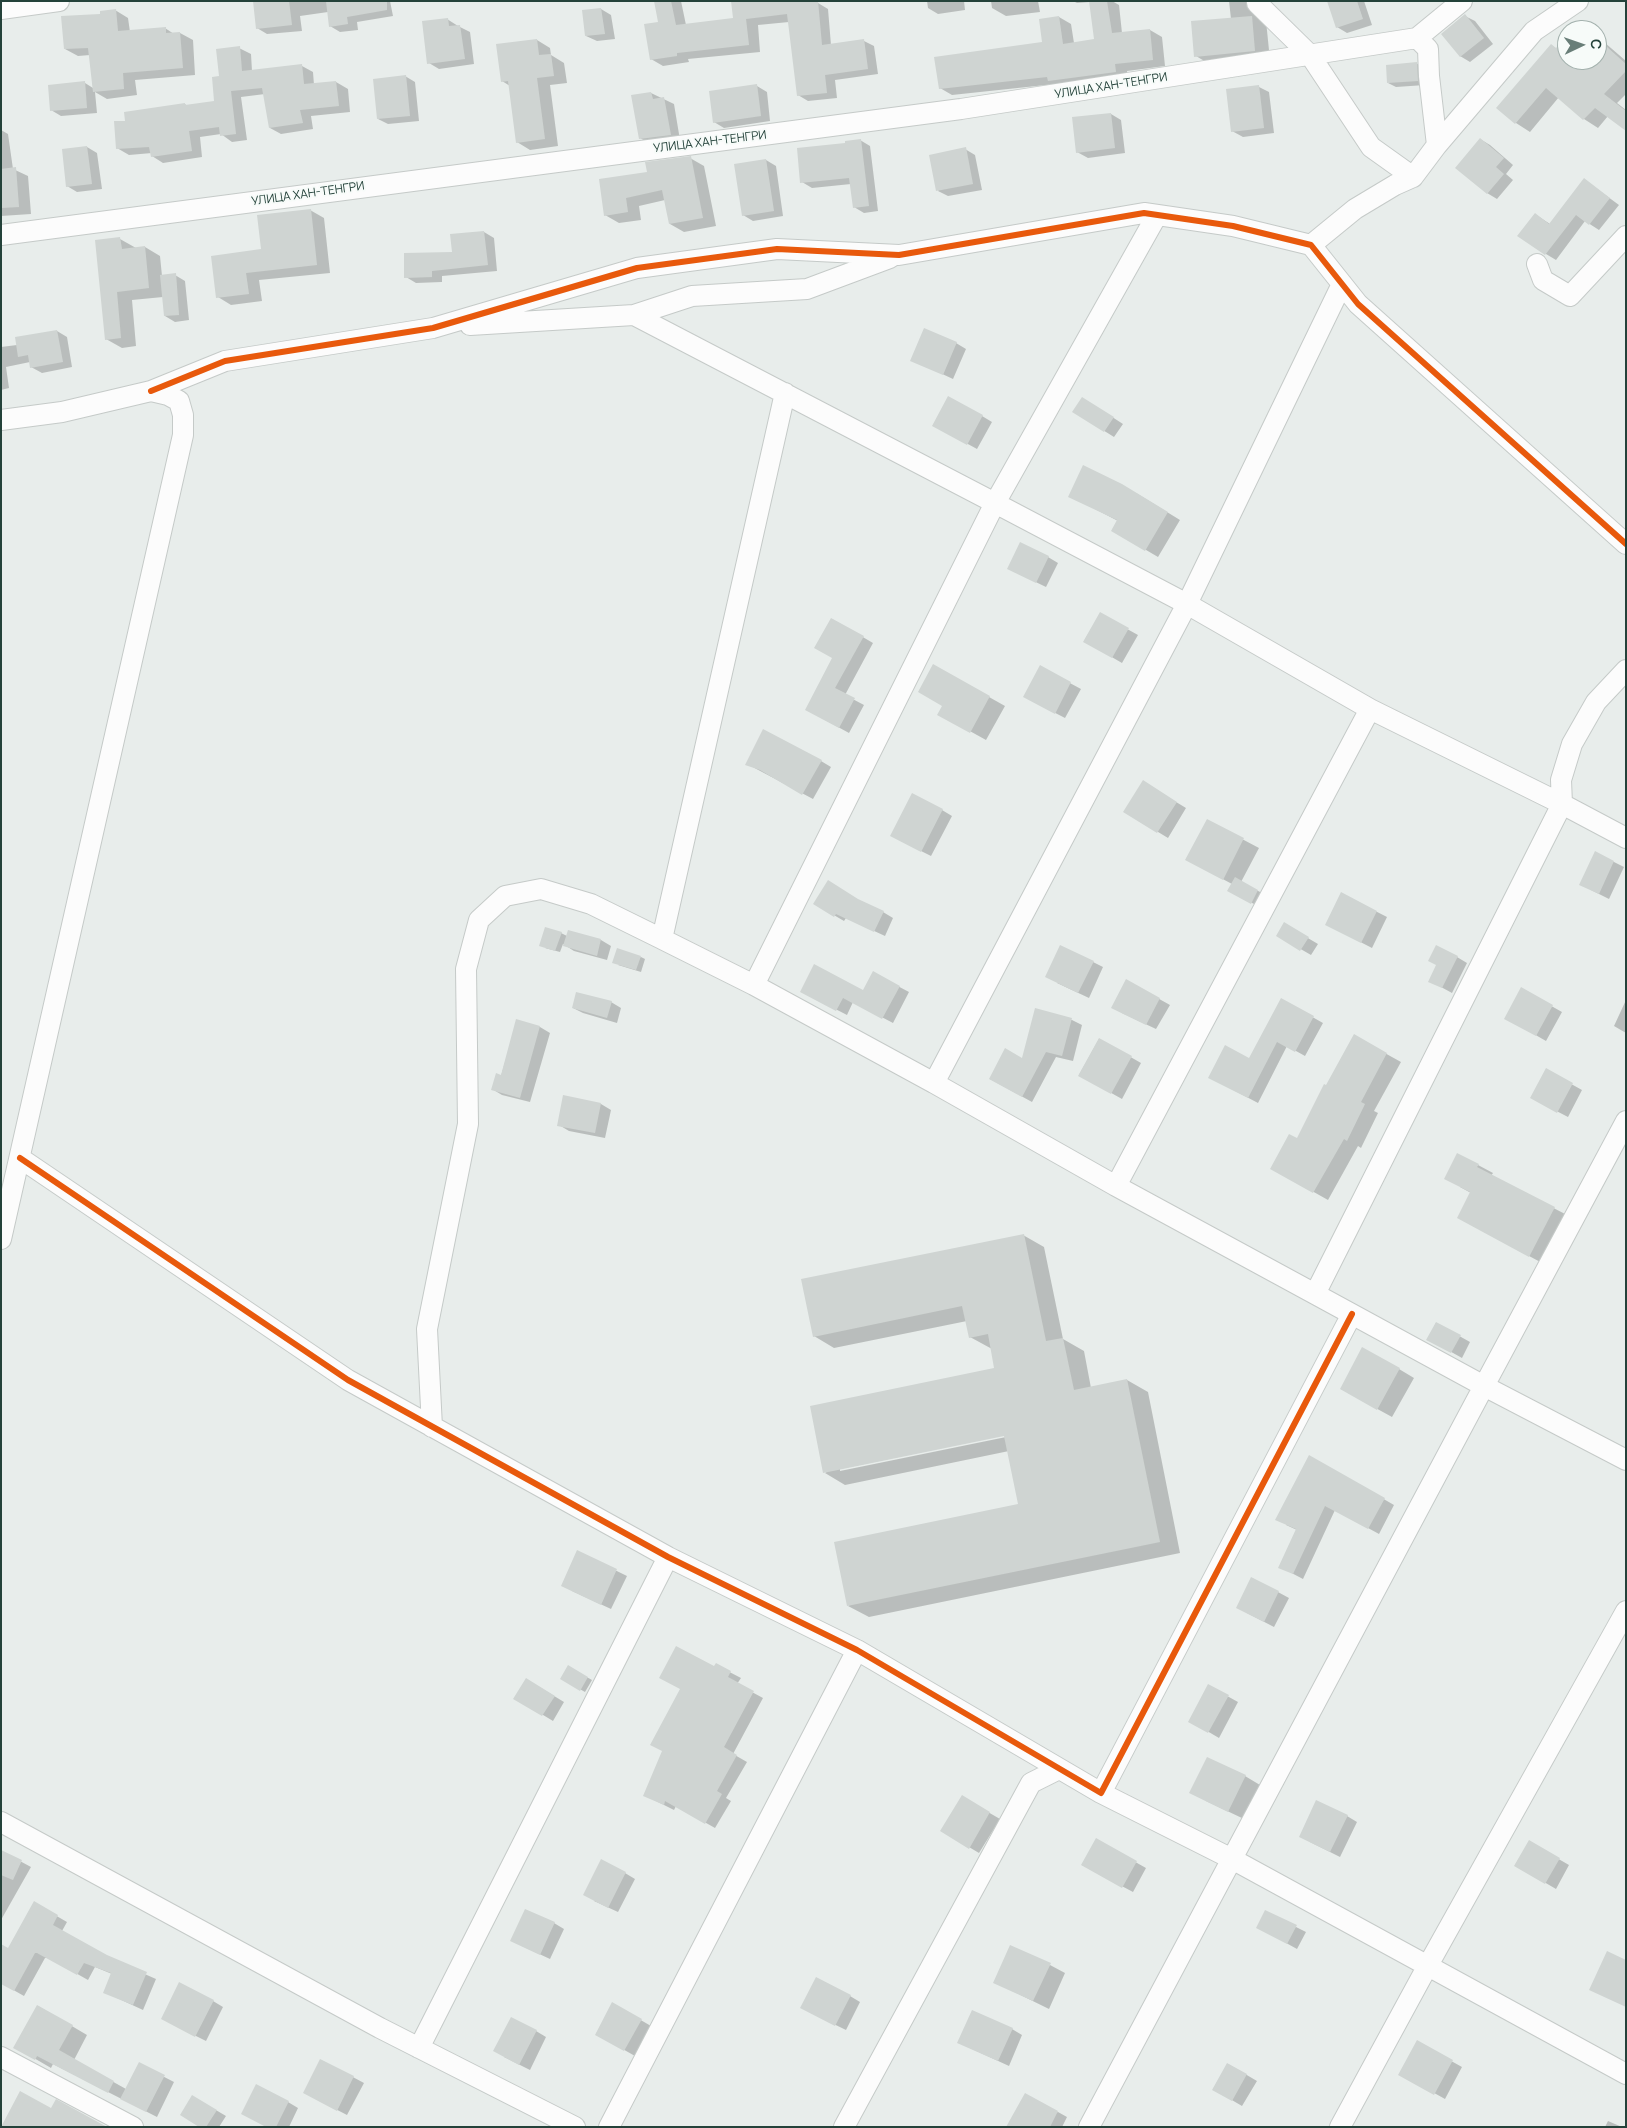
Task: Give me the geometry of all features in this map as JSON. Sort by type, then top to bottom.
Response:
[{"type":"street","points":[[1,9],[59,1]]},
{"type":"street","points":[[1257,1],[1310,55],[1371,147],[1413,177]]},
{"type":"street","points":[[1437,145],[1429,76],[1428,49],[1417,38],[1462,1]]},
{"type":"street","points":[[1311,245],[1355,208],[1413,177],[1437,145],[1534,31],[1578,1]]},
{"type":"street","name":"УЛИЦА ХАН-ТЕНГРИ","points":[[1,235],[961,109],[1417,38]]},
{"type":"street","points":[[1,420],[62,412],[151,391],[225,361],[433,328],[634,314],[692,296],[807,289],[899,255],[1144,213],[1233,226],[1311,245],[1358,304],[1626,544]]},
{"type":"street","points":[[754,985],[995,503],[1157,214]]},
{"type":"street","points":[[1537,264],[1543,280],[1570,296],[1626,236]]},
{"type":"street","points":[[433,328],[637,268],[778,249],[899,255]]},
{"type":"street","points":[[934,1084],[1187,604],[1342,284]]},
{"type":"street","points":[[634,314],[1187,604],[1370,709],[1562,804],[1626,838]]},
{"type":"street","points":[[1,1239],[183,434],[183,415],[179,400],[151,391]]},
{"type":"street","points":[[662,939],[785,393]]},
{"type":"street","points":[[1315,1294],[1562,804],[1561,780],[1572,744],[1596,702],[1626,670]]},
{"type":"street","points":[[1116,1186],[1370,709]]},
{"type":"street","points":[[432,1427],[427,1329],[468,1124],[466,969],[479,920],[505,896],[541,889],[591,904],[754,985],[1116,1186],[1484,1386],[1626,1460]]},
{"type":"street","points":[[1089,2127],[1626,1121]]},
{"type":"street","points":[[20,1158],[348,1380],[668,1557],[857,1650],[1101,1793],[1232,1860],[1626,2074]]},
{"type":"street","points":[[1101,1793],[1352,1314]]},
{"type":"street","points":[[419,2048],[668,1557]]},
{"type":"street","points":[[1340,2127],[1626,1610]]},
{"type":"street","points":[[609,2127],[857,1650]]},
{"type":"street","points":[[844,2127],[1032,1783],[1060,1768]]},
{"type":"street","points":[[1,1822],[419,2048],[575,2127]]},
{"type":"street","points":[[1,2057],[133,2127]]},
{"type":"building","points":[[253,1],[289,1],[292,25],[256,29]]},
{"type":"building","points":[[326,1],[387,1],[387,10],[347,17],[348,24],[329,27]]},
{"type":"building","points":[[654,1],[671,1],[676,25],[733,18],[731,1],[818,1],[822,45],[864,39],[868,69],[825,75],[827,93],[797,96],[787,14],[746,19],[749,45],[677,53],[677,56],[650,60],[644,24],[658,22]]},
{"type":"building","points":[[1089,1],[1107,1],[1112,33],[1150,29],[1153,60],[1115,64],[1116,72],[1048,81],[1047,77],[939,89],[934,57],[1042,42],[1039,19],[1059,16],[1063,44],[1094,39]]},
{"type":"building","points":[[1327,1],[1357,1],[1363,19],[1336,28]]},
{"type":"building","points":[[601,8],[605,34],[585,36],[582,10]]},
{"type":"building","points":[[116,9],[118,31],[166,27],[166,33],[180,32],[183,68],[123,73],[124,89],[93,92],[88,48],[64,49],[61,16],[100,14],[100,11]]},
{"type":"building","points":[[1465,14],[1484,38],[1460,57],[1441,34]]},
{"type":"building","points":[[1252,16],[1255,51],[1194,57],[1191,21]]},
{"type":"building","points":[[448,18],[449,26],[460,25],[465,59],[427,64],[422,21]]},
{"type":"building","points":[[537,39],[539,55],[551,54],[554,76],[537,78],[545,139],[516,143],[508,81],[501,82],[496,44]]},
{"type":"building","points":[[1551,44],[1556,48],[1557,70],[1607,70],[1607,47],[1626,64],[1626,71],[1604,94],[1626,111],[1626,131],[1595,108],[1583,120],[1546,88],[1515,124],[1496,108]]},
{"type":"building","points":[[240,46],[242,71],[302,64],[304,84],[336,81],[339,106],[300,110],[303,123],[269,128],[262,88],[231,91],[236,134],[220,136],[219,127],[189,131],[192,151],[151,157],[149,147],[116,149],[114,121],[125,121],[124,112],[185,103],[185,105],[214,101],[212,77],[219,76],[216,49]]},
{"type":"building","points":[[1417,62],[1418,81],[1387,83],[1386,65]]},
{"type":"building","points":[[406,75],[410,116],[377,119],[373,79]]},
{"type":"building","points":[[85,81],[87,108],[50,111],[48,85]]},
{"type":"building","points":[[757,84],[761,116],[713,123],[709,91]]},
{"type":"building","points":[[1259,85],[1264,128],[1231,132],[1226,89]]},
{"type":"building","points":[[651,92],[653,99],[664,97],[671,135],[639,139],[631,95]]},
{"type":"building","points":[[1111,113],[1115,148],[1076,153],[1072,117]]},
{"type":"building","points":[[1480,138],[1504,158],[1496,167],[1504,174],[1487,194],[1455,168]]},
{"type":"building","points":[[861,139],[869,206],[853,208],[849,178],[800,183],[797,148],[845,143],[845,141]]},
{"type":"building","points":[[87,146],[92,184],[66,187],[62,149]]},
{"type":"building","points":[[966,147],[973,184],[936,191],[929,155]]},
{"type":"building","points":[[691,156],[703,218],[669,224],[662,190],[626,198],[628,212],[604,216],[599,179],[647,172],[645,162]]},
{"type":"building","points":[[766,159],[774,211],[742,216],[734,164]]},
{"type":"building","points":[[16,167],[19,207],[1,208],[1,169]]},
{"type":"building","points":[[1584,178],[1610,198],[1589,225],[1576,215],[1545,255],[1517,236],[1535,213],[1549,224]]},
{"type":"building","points":[[311,209],[317,265],[246,273],[249,294],[216,298],[211,256],[261,249],[257,215]]},
{"type":"building","points":[[484,231],[488,265],[432,271],[432,277],[404,278],[404,253],[452,252],[450,234]]},
{"type":"building","points":[[120,237],[122,249],[145,246],[149,288],[117,292],[121,338],[105,340],[95,240]]},
{"type":"building","points":[[176,273],[179,315],[164,316],[160,275]]},
{"type":"building","points":[[924,328],[957,342],[943,375],[910,361]]},
{"type":"building","points":[[57,330],[63,362],[30,368],[28,355],[18,357],[15,337]]},
{"type":"building","points":[[948,396],[983,415],[967,445],[932,426]]},
{"type":"building","points":[[1082,397],[1114,417],[1104,432],[1072,412]]},
{"type":"building","points":[[1083,465],[1122,484],[1168,512],[1145,551],[1111,531],[1117,520],[1068,497]]},
{"type":"building","points":[[1020,542],[1049,556],[1036,583],[1007,569]]},
{"type":"building","points":[[1100,612],[1129,628],[1112,658],[1083,642]]},
{"type":"building","points":[[831,618],[864,636],[835,688],[855,698],[839,728],[805,710],[832,658],[814,648]]},
{"type":"building","points":[[933,664],[990,696],[970,733],[937,715],[942,706],[918,692]]},
{"type":"building","points":[[1040,665],[1071,682],[1055,714],[1023,697]]},
{"type":"building","points":[[763,729],[822,760],[802,795],[760,770],[745,765]]},
{"type":"building","points":[[1143,780],[1177,802],[1157,833],[1123,812]]},
{"type":"building","points":[[912,793],[943,809],[921,852],[890,836]]},
{"type":"building","points":[[1207,819],[1244,838],[1223,880],[1185,860]]},
{"type":"building","points":[[1595,851],[1614,861],[1599,894],[1579,885]]},
{"type":"building","points":[[1235,877],[1258,890],[1251,904],[1227,891]]},
{"type":"building","points":[[828,880],[858,899],[884,911],[874,932],[836,914],[834,917],[813,904]]},
{"type":"building","points":[[1341,892],[1377,911],[1361,943],[1325,925]]},
{"type":"building","points":[[1284,922],[1309,937],[1300,951],[1276,936]]},
{"type":"building","points":[[545,927],[562,932],[555,951],[539,946]]},
{"type":"building","points":[[568,930],[601,939],[597,956],[563,946]]},
{"type":"building","points":[[1060,945],[1094,961],[1078,993],[1045,977]]},
{"type":"building","points":[[1436,945],[1458,956],[1442,988],[1428,982],[1436,965],[1428,961]]},
{"type":"building","points":[[617,948],[641,956],[636,970],[612,963]]},
{"type":"building","points":[[814,964],[863,990],[873,971],[900,986],[882,1019],[843,998],[836,1011],[800,992]]},
{"type":"building","points":[[1126,979],[1160,998],[1146,1025],[1111,1008]]},
{"type":"building","points":[[1521,987],[1553,1005],[1536,1036],[1504,1019]]},
{"type":"building","points":[[576,992],[612,1001],[607,1018],[572,1008]]},
{"type":"building","points":[[1281,998],[1314,1016],[1295,1052],[1277,1042],[1248,1098],[1208,1078],[1225,1045],[1249,1058]]},
{"type":"building","points":[[1035,1008],[1072,1018],[1062,1056],[1046,1052],[1022,1097],[989,1079],[1005,1048],[1022,1058]]},
{"type":"building","points":[[516,1019],[540,1026],[520,1098],[491,1090],[496,1073],[501,1075]]},
{"type":"building","points":[[1354,1034],[1387,1053],[1361,1102],[1365,1104],[1347,1141],[1344,1139],[1313,1193],[1270,1169],[1289,1134],[1297,1138],[1324,1084],[1326,1085]]},
{"type":"building","points":[[1099,1038],[1132,1056],[1111,1094],[1078,1076]]},
{"type":"building","points":[[1546,1068],[1573,1083],[1557,1113],[1530,1098]]},
{"type":"building","points":[[563,1095],[601,1103],[595,1133],[557,1126]]},
{"type":"building","points":[[1457,1153],[1479,1164],[1477,1167],[1555,1207],[1529,1257],[1457,1218],[1470,1192],[1444,1179]]},
{"type":"building","points":[[1024,1234],[1046,1341],[1063,1338],[1074,1390],[1127,1379],[1160,1542],[847,1606],[834,1542],[1018,1504],[1004,1436],[823,1473],[810,1406],[994,1368],[988,1334],[969,1338],[962,1306],[813,1337],[801,1279]]},
{"type":"building","points":[[1436,1322],[1461,1335],[1451,1353],[1426,1340]]},
{"type":"building","points":[[1362,1347],[1400,1368],[1377,1410],[1340,1389]]},
{"type":"building","points":[[1309,1455],[1385,1498],[1368,1529],[1325,1506],[1293,1574],[1278,1568],[1296,1529],[1275,1520]]},
{"type":"building","points":[[577,1550],[617,1569],[601,1605],[561,1586]]},
{"type":"building","points":[[1251,1577],[1279,1591],[1264,1622],[1236,1608]]},
{"type":"building","points":[[676,1646],[714,1666],[716,1663],[731,1671],[728,1677],[754,1691],[724,1747],[737,1755],[717,1791],[722,1794],[705,1824],[665,1801],[664,1805],[643,1796],[662,1751],[650,1745],[680,1689],[659,1678]]},
{"type":"building","points":[[568,1665],[588,1677],[580,1691],[560,1679]]},
{"type":"building","points":[[526,1678],[555,1696],[542,1716],[513,1699]]},
{"type":"building","points":[[1208,1684],[1229,1695],[1208,1733],[1188,1722]]},
{"type":"building","points":[[1207,1757],[1246,1775],[1228,1812],[1189,1793]]},
{"type":"building","points":[[962,1795],[990,1812],[969,1849],[940,1831]]},
{"type":"building","points":[[1316,1800],[1348,1815],[1330,1852],[1299,1837]]},
{"type":"building","points":[[1096,1838],[1137,1861],[1122,1888],[1081,1865]]},
{"type":"building","points":[[1529,1840],[1560,1858],[1545,1884],[1514,1866]]},
{"type":"building","points":[[1,1850],[22,1860],[13,1880],[1,1875]]},
{"type":"building","points":[[601,1859],[626,1872],[608,1908],[583,1895]]},
{"type":"building","points":[[34,1901],[58,1915],[53,1925],[107,1955],[147,1972],[133,2005],[103,1993],[111,1973],[84,1963],[77,1975],[37,1953],[35,1953],[14,1991],[1,1984],[1,1944],[8,1948]]},
{"type":"building","points":[[525,1909],[555,1922],[540,1955],[510,1941]]},
{"type":"building","points":[[1265,1910],[1297,1925],[1287,1944],[1256,1928]]},
{"type":"building","points":[[1010,1945],[1051,1963],[1033,2001],[993,1983]]},
{"type":"building","points":[[1607,1951],[1626,1960],[1626,2007],[1589,1990]]},
{"type":"building","points":[[816,1977],[851,1995],[835,2026],[800,2008]]},
{"type":"building","points":[[179,1982],[214,2000],[195,2037],[161,2019]]},
{"type":"building","points":[[612,2002],[642,2019],[624,2051],[595,2035]]},
{"type":"building","points":[[37,2005],[73,2025],[59,2050],[114,2081],[108,2093],[37,2056],[35,2060],[13,2048]]},
{"type":"building","points":[[972,2010],[1013,2028],[998,2061],[957,2043]]},
{"type":"building","points":[[511,2017],[537,2030],[519,2065],[493,2051]]},
{"type":"building","points":[[1417,2040],[1453,2060],[1434,2095],[1398,2075]]},
{"type":"building","points":[[320,2059],[354,2076],[337,2111],[303,2093]]},
{"type":"building","points":[[139,2062],[165,2075],[146,2112],[120,2099]]},
{"type":"building","points":[[1227,2063],[1247,2074],[1232,2101],[1212,2090]]},
{"type":"building","points":[[256,2084],[289,2101],[276,2127],[266,2127],[241,2114]]},
{"type":"building","points":[[20,2091],[51,2108],[56,2099],[107,2127],[1,2127]]},
{"type":"building","points":[[1025,2093],[1058,2111],[1050,2127],[1006,2127]]},
{"type":"building","points":[[192,2095],[217,2110],[206,2127],[199,2127],[180,2115]]},
{"type":"cycle path","points":[[151,391],[225,361],[433,328],[637,268],[777,249],[899,255],[1144,213],[1233,226],[1311,245],[1358,304],[1626,544]]},
{"type":"cycle path","points":[[20,1158],[348,1380],[668,1557],[857,1650],[1101,1793],[1352,1314]]}]
